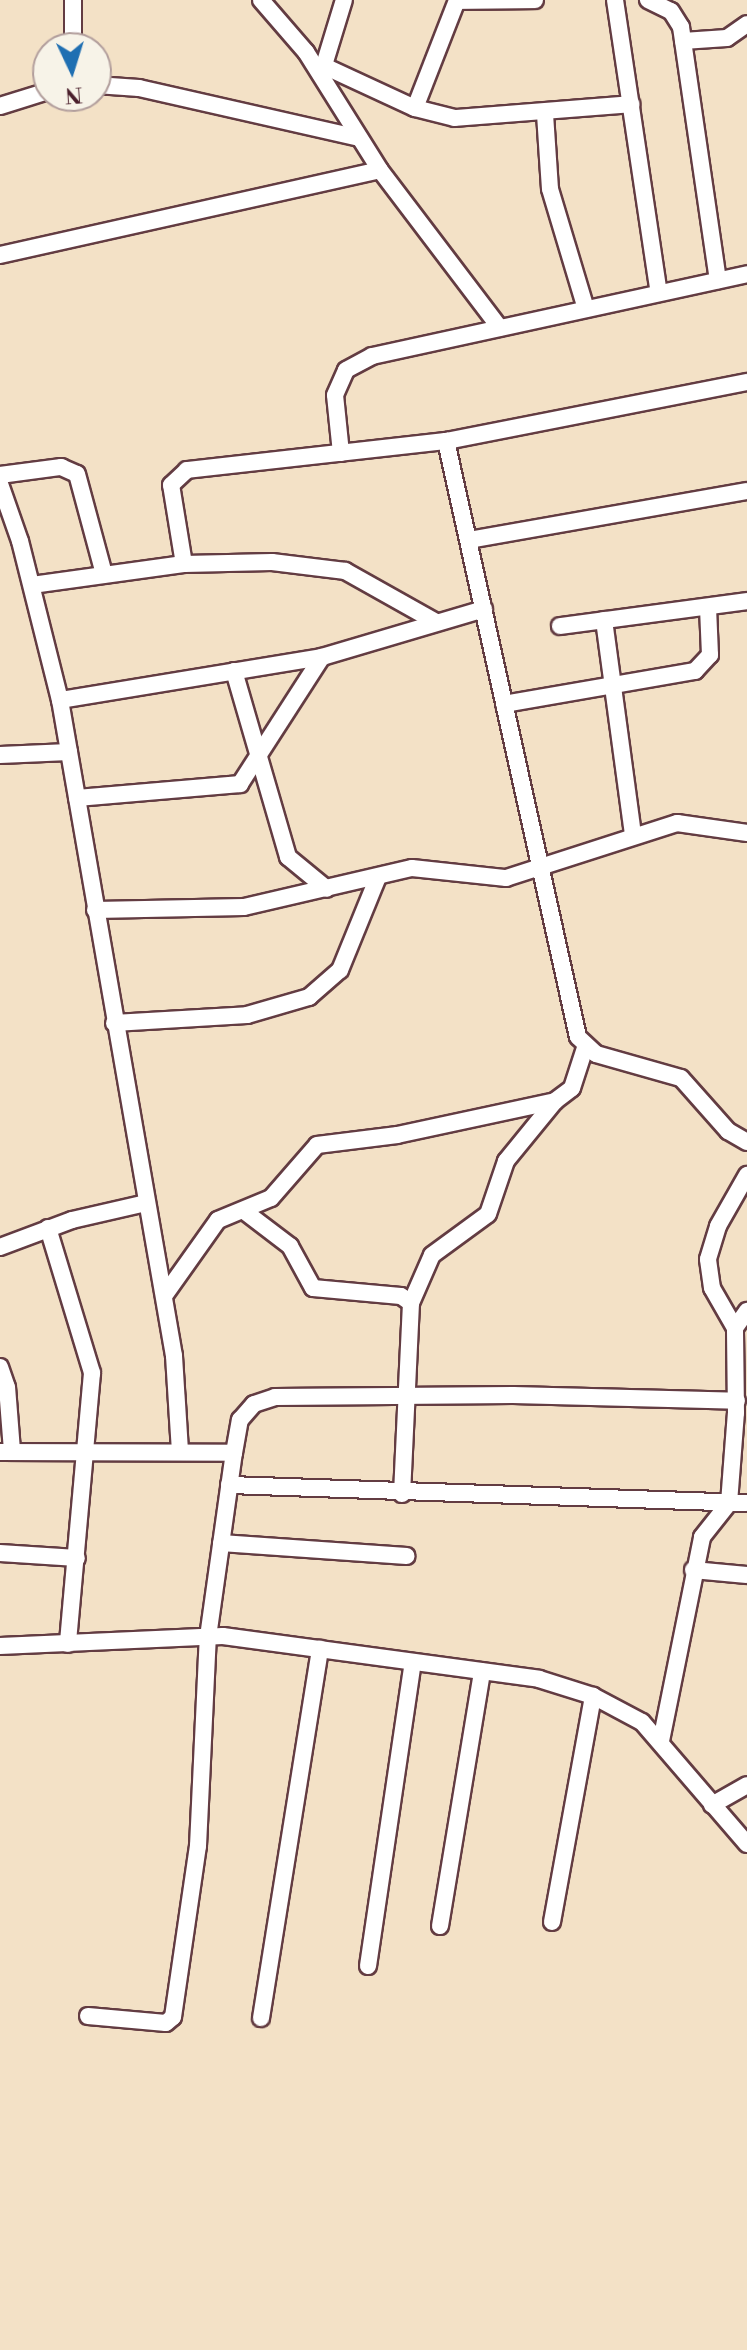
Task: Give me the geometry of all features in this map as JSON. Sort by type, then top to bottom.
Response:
[{"type":"street","points":[[73,0],[73,32]]},
{"type":"street","points":[[261,0],[322,71],[380,170],[500,328]]},
{"type":"street","points":[[322,71],[344,0]]},
{"type":"street","points":[[415,108],[457,1],[535,0]]},
{"type":"street","points":[[615,0],[659,293]]},
{"type":"street","points":[[648,0],[678,18],[718,280]]},
{"type":"street","points":[[683,41],[727,38],[747,24]]},
{"type":"street","points":[[322,71],[415,108],[455,118],[545,114],[631,104]]},
{"type":"street","points":[[112,86],[139,88],[359,138]]},
{"type":"street","points":[[0,106],[32,96]]},
{"type":"street","points":[[545,114],[550,189],[586,309]]},
{"type":"street","points":[[0,255],[380,170]]},
{"type":"street","points":[[341,453],[335,395],[346,370],[372,356],[747,274]]},
{"type":"street","points":[[184,564],[171,495],[175,477],[212,464],[446,441],[747,382]]},
{"type":"street","points":[[402,1494],[404,1396],[411,1303],[432,1255],[488,1214],[506,1161],[555,1101],[572,1088],[585,1048],[564,992],[541,871],[446,441]]},
{"type":"street","points":[[0,475],[61,467],[77,474],[104,574]]},
{"type":"street","points":[[0,484],[32,585],[60,700],[179,1384],[180,1452]]},
{"type":"street","points":[[469,540],[747,491]]},
{"type":"street","points":[[32,585],[184,564],[272,562],[345,571],[436,622]]},
{"type":"street","points":[[560,626],[747,601]]},
{"type":"street","points":[[504,704],[673,677],[704,665],[711,642],[708,607]]},
{"type":"street","points":[[60,700],[322,657],[484,609]]},
{"type":"street","points":[[604,620],[633,834]]},
{"type":"street","points":[[77,798],[226,788],[248,779],[322,657]]},
{"type":"street","points":[[234,671],[262,755],[288,857],[327,889]]},
{"type":"street","points":[[0,755],[69,752]]},
{"type":"street","points":[[95,910],[221,910],[412,868],[490,878],[541,871],[633,834],[677,823],[747,833]]},
{"type":"street","points":[[114,1023],[247,1015],[309,997],[340,970],[378,877]]},
{"type":"street","points":[[585,1048],[681,1078],[728,1131],[747,1142]]},
{"type":"street","points":[[164,1296],[218,1220],[244,1211],[287,1186],[317,1145],[386,1137],[555,1101]]},
{"type":"street","points":[[661,1741],[702,1537],[729,1503],[740,1409],[735,1328],[712,1288],[708,1259],[718,1226],[747,1175]]},
{"type":"street","points":[[0,1247],[48,1228],[146,1203]]},
{"type":"street","points":[[244,1211],[290,1246],[313,1288],[401,1296],[411,1303]]},
{"type":"street","points":[[48,1228],[89,1352],[88,1450],[68,1644]]},
{"type":"street","points":[[735,1328],[747,1311]]},
{"type":"street","points":[[0,1367],[7,1387],[6,1452],[234,1453]]},
{"type":"street","points":[[88,2016],[166,2023],[173,2017],[198,1846],[208,1637],[240,1420],[254,1404],[275,1397],[404,1396],[740,1409]]},
{"type":"street","points":[[229,1485],[402,1494],[747,1503]]},
{"type":"street","points":[[221,1543],[407,1556]]},
{"type":"street","points":[[0,1553],[77,1558]]},
{"type":"street","points":[[693,1570],[747,1575]]},
{"type":"street","points":[[0,1646],[208,1637],[539,1679],[593,1696],[642,1722],[747,1844]]},
{"type":"street","points":[[261,2018],[320,1649]]},
{"type":"street","points":[[368,1966],[413,1662]]},
{"type":"street","points":[[440,1926],[482,1671]]},
{"type":"street","points":[[552,1922],[593,1696]]},
{"type":"street","points":[[712,1805],[747,1785]]}]
